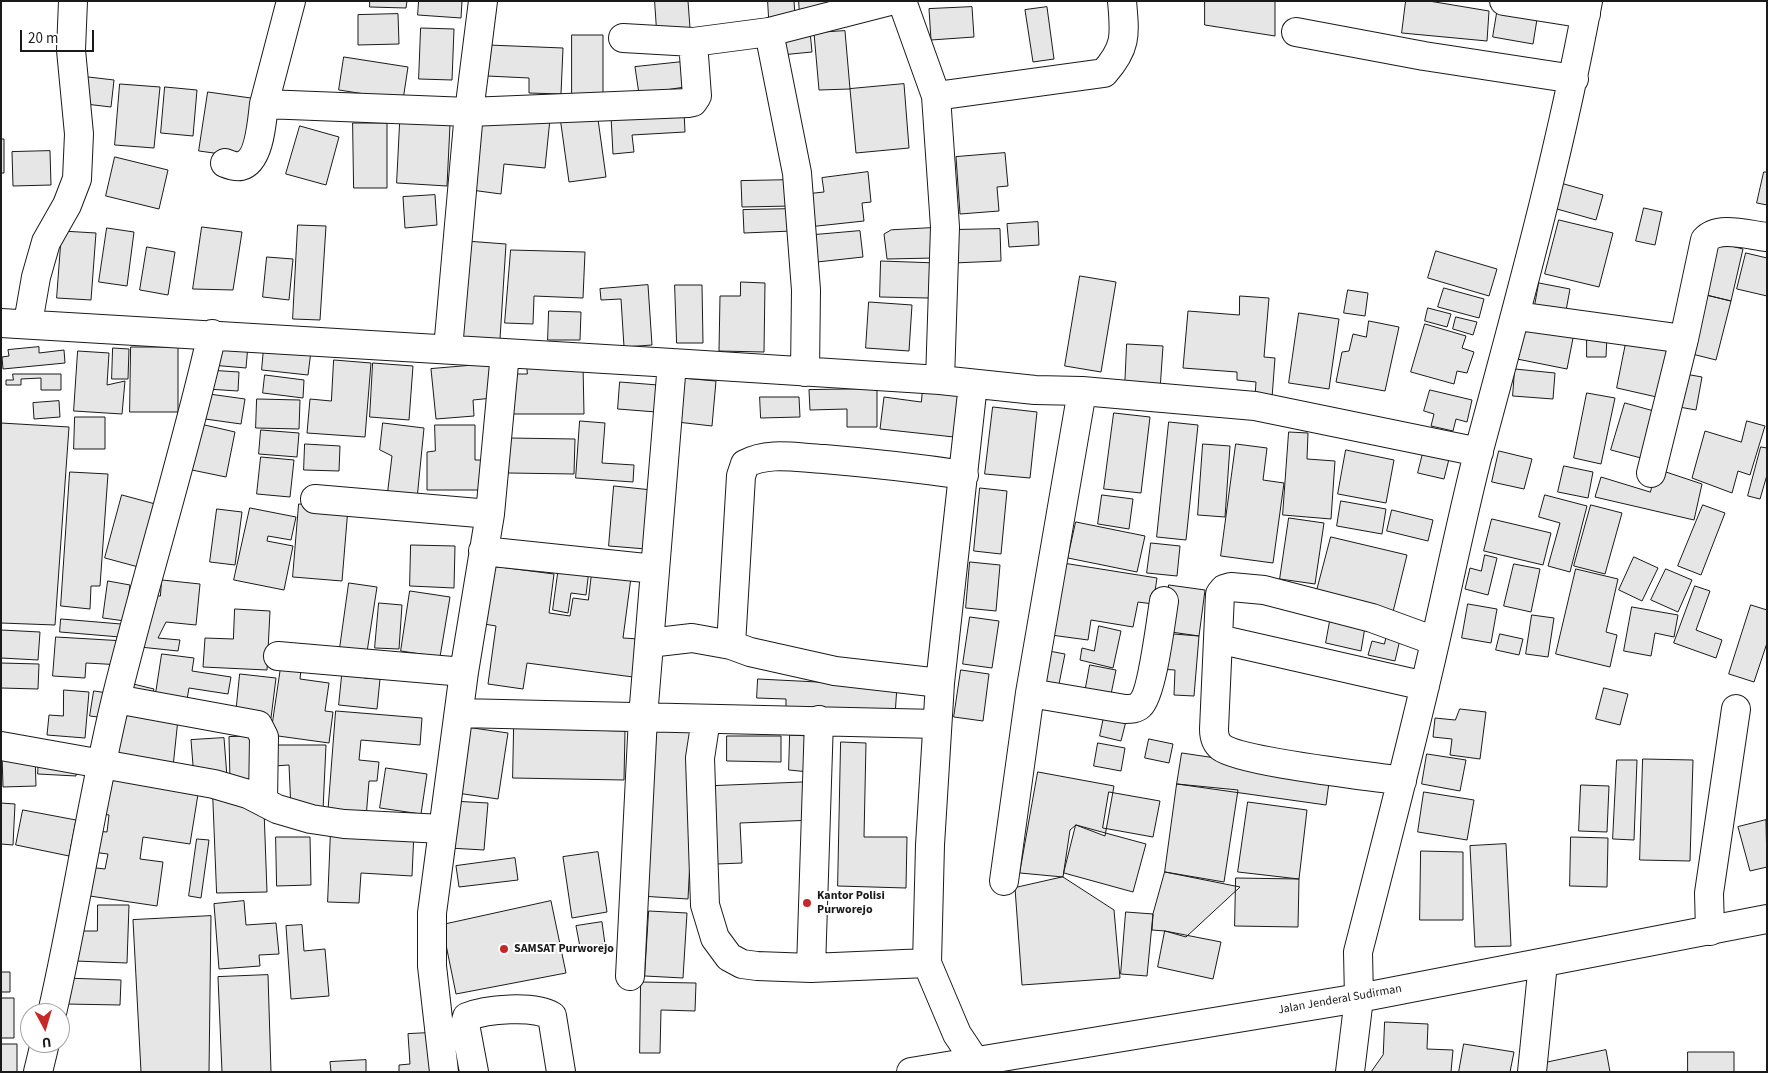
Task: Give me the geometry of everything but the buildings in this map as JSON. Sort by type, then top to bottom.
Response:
[{"type":"street","points":[[73,1],[71,50],[79,134],[76,179],[66,205],[46,242],[36,277],[14,323],[940,380],[1035,390],[1082,391],[1255,406],[1479,452]]},
{"type":"street","points":[[225,163],[238,166],[249,161],[259,140],[264,104],[291,1]]},
{"type":"street","points":[[448,349],[469,112],[483,1]]},
{"type":"street","points":[[623,38],[693,42],[769,32],[890,1]]},
{"type":"street","points":[[902,1],[936,96],[945,227],[940,380]]},
{"type":"street","points":[[936,96],[1104,73],[1120,53],[1123,40],[1122,1]]},
{"type":"street","points":[[1350,1072],[1360,998],[1358,952],[1425,686],[1479,452],[1517,316],[1574,79],[1587,8],[1504,1]]},
{"type":"street","points":[[769,32],[796,173],[806,290],[805,372]]},
{"type":"street","points":[[1296,32],[1424,56],[1574,79]]},
{"type":"street","points":[[264,104],[469,112],[693,102],[697,96],[693,42]]},
{"type":"street","points":[[1651,473],[1684,339],[1704,240],[1714,233],[1720,232],[1767,237]]},
{"type":"street","points":[[1517,316],[1684,339]]},
{"type":"street","points":[[54,1003],[116,699],[171,489],[198,395],[212,334]]},
{"type":"street","points":[[444,1072],[432,966],[432,913],[464,672],[490,514],[505,353]]},
{"type":"street","points":[[630,976],[643,717],[672,363]]},
{"type":"street","points":[[973,384],[940,683],[930,845],[927,963],[957,1034],[975,1061]]},
{"type":"street","points":[[1004,881],[1030,693],[1082,391]]},
{"type":"street","points":[[731,645],[740,476],[744,464],[754,459],[777,456],[893,464],[964,475]]},
{"type":"street","points":[[315,499],[490,514]]},
{"type":"street","points":[[483,550],[655,568]]},
{"type":"street","points":[[1402,781],[1260,759],[1226,750],[1220,746],[1214,737],[1214,730],[1220,594],[1227,588],[1245,586],[1372,618],[1435,641]]},
{"type":"street","points":[[1030,693],[1125,709],[1134,709],[1140,705],[1149,686],[1164,602]]},
{"type":"street","points":[[649,643],[692,638],[731,645],[750,652],[835,671],[940,683]]},
{"type":"street","points":[[1218,639],[1425,686]]},
{"type":"street","points":[[278,656],[464,672]]},
{"type":"street","points":[[116,699],[258,725],[264,737],[263,802]]},
{"type":"street","points":[[1710,930],[1710,893],[1736,709]]},
{"type":"street","points":[[459,713],[937,724]]},
{"type":"street","points":[[706,719],[700,758],[705,906],[715,938],[729,958],[742,964],[811,968],[927,963]]},
{"type":"street","points":[[811,968],[818,720]]},
{"type":"street","points":[[1,746],[214,784],[277,809],[311,819],[344,824],[443,829]]},
{"type":"street","name":"Jalan Jenderal Sudirman","points":[[911,1072],[1360,998],[1767,919]]},
{"type":"street","points":[[1532,1072],[1543,963]]},
{"type":"street","points":[[474,1072],[465,1024],[467,1017],[476,1013],[534,1009],[552,1016],[561,1072]]},
{"type":"street","points":[[1039,1072],[1114,1038]]},
{"type":"street","points":[[38,1072],[43,1053]]},
{"type":"place","name":"Kantor Polisi Purworejo","points":[[807,903]]},
{"type":"place","name":"SAMSAT Purworejo","points":[[504,949]]}]
